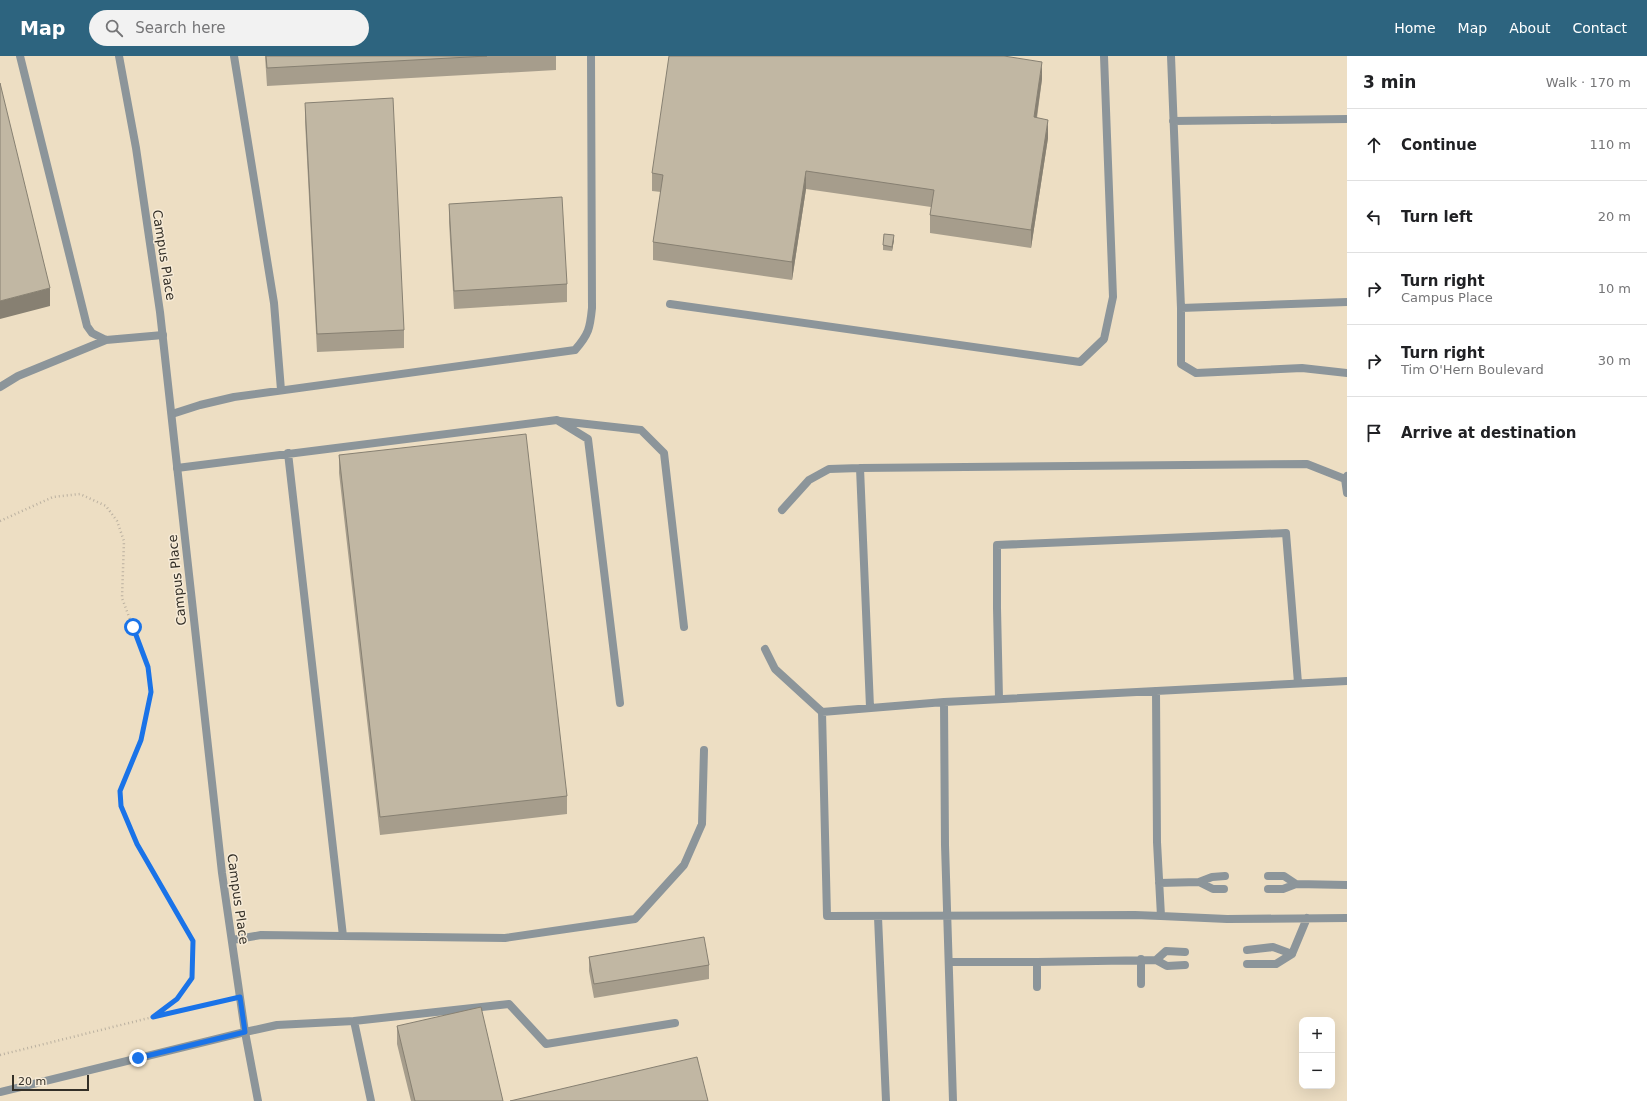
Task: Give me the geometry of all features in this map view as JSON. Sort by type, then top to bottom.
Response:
[{"type":"street","points":[[20,56],[82,310],[87,326],[92,333],[106,340]]},
{"type":"street","name":"Campus Place","points":[[119,56],[136,148],[163,335],[206,735],[240,997],[258,1101]]},
{"type":"street","points":[[234,56],[274,303],[281,390]]},
{"type":"street","points":[[172,414],[200,405],[234,397],[575,350],[584,340],[590,328],[592,308],[591,56]]},
{"type":"street","points":[[670,304],[1080,362],[1104,339],[1113,298],[1104,56]]},
{"type":"street","points":[[1171,56],[1181,308],[1181,364],[1196,373],[1302,368],[1347,373]]},
{"type":"street","points":[[1173,121],[1347,120]]},
{"type":"street","points":[[1181,308],[1347,302]]},
{"type":"street","points":[[0,387],[18,376],[106,340],[163,335]]},
{"type":"street","points":[[177,468],[557,420],[641,430],[664,453],[684,627]]},
{"type":"street","points":[[557,420],[588,439],[620,703]]},
{"type":"street","points":[[288,453],[343,936]]},
{"type":"street","points":[[782,510],[809,480],[829,469],[860,468],[1308,464],[1346,477],[1347,493]]},
{"type":"street","points":[[860,468],[870,707]]},
{"type":"street","points":[[999,699],[997,545],[1286,533],[1298,684]]},
{"type":"street","points":[[765,649],[775,669],[822,712],[827,916],[1135,915],[1227,919],[1347,918]]},
{"type":"street","points":[[822,712],[944,702],[1347,681]]},
{"type":"street","points":[[1156,691],[1157,842],[1161,916]]},
{"type":"street","points":[[944,702],[947,915],[954,1101]]},
{"type":"street","points":[[232,940],[261,935],[506,938],[634,919],[684,865],[702,824],[704,750]]},
{"type":"street","points":[[1159,883],[1199,882],[1212,877],[1224,876]]},
{"type":"street","points":[[1268,876],[1284,876],[1296,884]]},
{"type":"street","points":[[1199,882],[1213,889],[1224,889]]},
{"type":"street","points":[[1268,890],[1283,889],[1296,884],[1347,885]]},
{"type":"street","points":[[878,917],[886,1101]]},
{"type":"street","points":[[1247,964],[1276,964],[1292,954],[1307,918]]},
{"type":"street","points":[[1248,950],[1273,947],[1292,954]]},
{"type":"street","points":[[1156,960],[1166,952],[1185,952]]},
{"type":"street","points":[[949,962],[1037,962],[1141,959],[1156,960],[1167,966],[1185,965]]},
{"type":"street","points":[[1141,959],[1141,984]]},
{"type":"street","points":[[1037,962],[1037,987]]},
{"type":"street","points":[[0,1092],[277,1025],[354,1021],[508,1004],[546,1044],[675,1023]]},
{"type":"street","points":[[354,1021],[371,1101]]},
{"type":"path","points":[[0,521],[53,497],[80,494],[106,506],[117,521],[124,541],[122,598],[148,667],[151,692],[141,740],[120,791],[121,806],[137,844],[193,941],[192,978],[177,999],[153,1017]]},
{"type":"path","points":[[0,1055],[240,997]]},
{"type":"shaded area","points":[[0,56],[1347,56],[1347,1101],[0,1101]]},
{"type":"building","points":[[266,56],[487,56],[267,68]]},
{"type":"building","points":[[669,56],[1004,56],[1042,62],[1034,117],[1048,120],[1031,230],[930,215],[934,190],[806,171],[792,262],[653,242],[663,175],[652,173]]},
{"type":"building","points":[[0,83],[50,288],[0,301]]},
{"type":"building","points":[[393,98],[404,330],[317,334],[305,103]]},
{"type":"building","points":[[562,197],[567,284],[454,291],[449,204]]},
{"type":"building","points":[[884,234],[894,235],[892,247],[883,245]]},
{"type":"building","points":[[526,434],[567,796],[380,817],[339,455]]},
{"type":"building","points":[[704,937],[709,965],[594,984],[589,957]]},
{"type":"building","points":[[481,1007],[503,1101],[415,1101],[397,1026]]},
{"type":"building","points":[[697,1057],[708,1101],[510,1101]]},
{"type":"route","points":[[133,627],[148,667],[151,692],[141,740],[120,791],[121,806],[137,844],[193,941],[192,978],[177,999],[153,1017],[240,997],[245,1032],[138,1058]]}]
